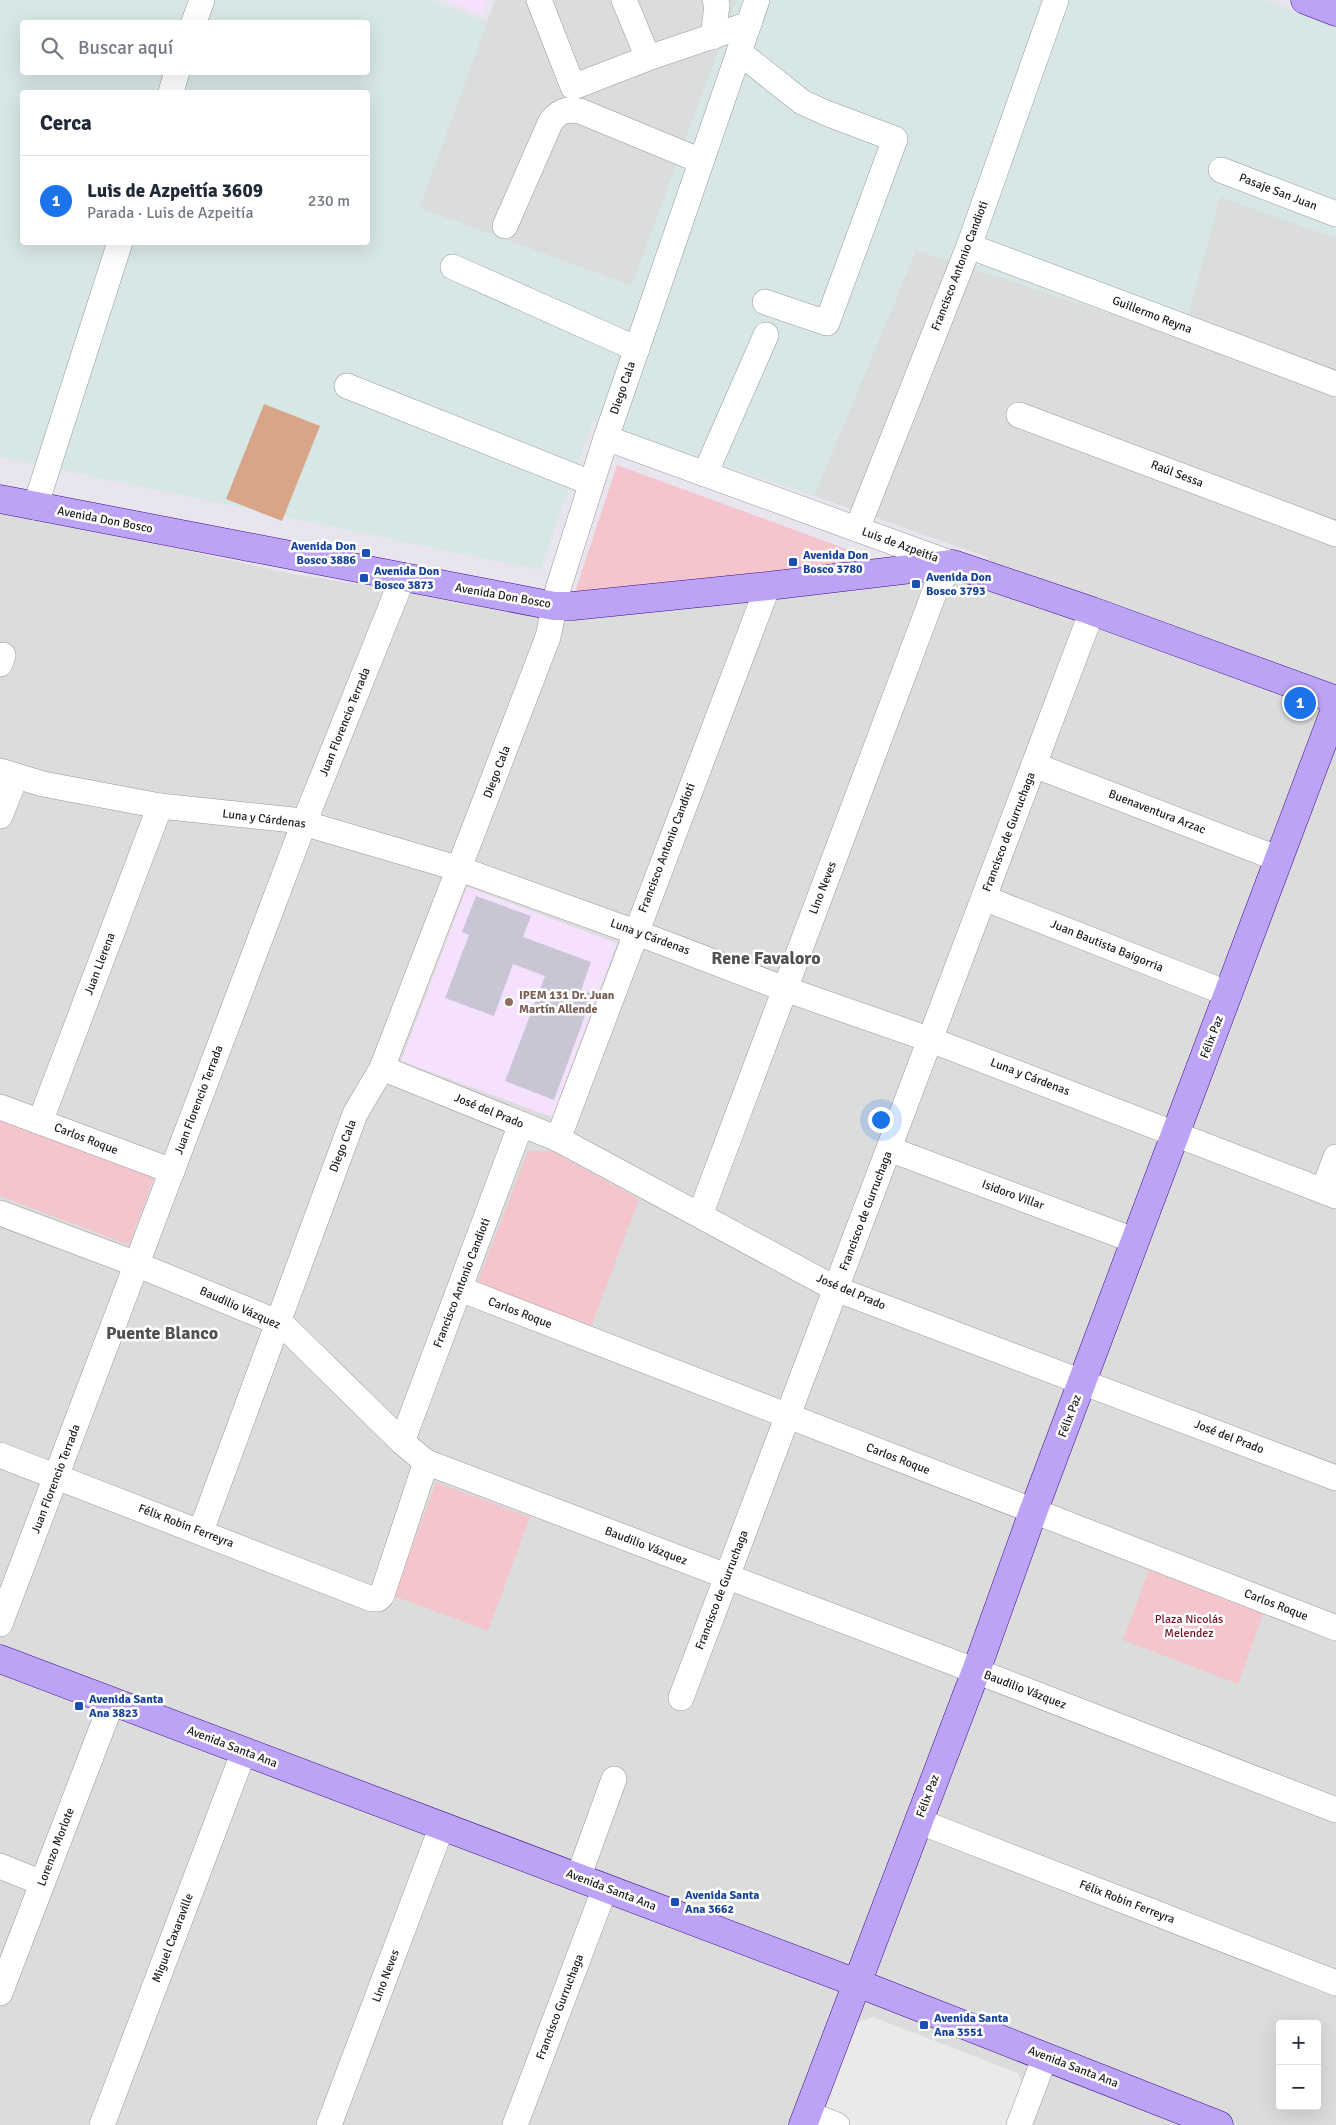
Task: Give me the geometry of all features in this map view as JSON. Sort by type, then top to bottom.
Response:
[{"type":"main road","points":[[1305,0],[1336,12]]},
{"type":"main road","name":"Avenida Don Bosco","points":[[0,499],[554,606],[573,606],[768,586],[953,564]]},
{"type":"main road","name":"Luis de Azpeitía","points":[[953,564],[1092,611],[1336,700]]},
{"type":"main road","name":"Félix Paz","points":[[805,2119],[976,1670],[1033,1512],[1336,707]]},
{"type":"main road","name":"Avenida Santa Ana","points":[[0,1659],[857,1983],[1219,2125]]},
{"type":"street","points":[[195,20],[202,0]]},
{"type":"street","points":[[539,0],[573,87],[648,58],[749,24]]},
{"type":"street","points":[[624,0],[648,58]]},
{"type":"street","points":[[713,37],[717,6],[715,0]]},
{"type":"street","name":"Diego Cala","points":[[201,1531],[276,1322],[359,1104],[378,1078],[460,870],[548,638],[554,606],[606,438],[757,0]]},
{"type":"street","name":"Francisco Antonio Candioti","points":[[857,529],[968,246],[1056,0]]},
{"type":"street","points":[[739,52],[802,102],[826,114],[895,139],[827,323],[765,302]]},
{"type":"street","points":[[171,90],[176,75]]},
{"type":"street","points":[[505,226],[551,121],[559,112],[568,110],[580,111],[701,161]]},
{"type":"street","name":"Pasaje San Juan","points":[[1221,170],[1336,214]]},
{"type":"street","points":[[35,506],[119,245]]},
{"type":"street","name":"Guillermo Reyna","points":[[968,246],[1336,384]]},
{"type":"street","points":[[453,267],[637,349]]},
{"type":"street","points":[[706,474],[766,335]]},
{"type":"street","points":[[347,386],[591,484]]},
{"type":"street","name":"Raúl Sessa","points":[[1019,414],[1336,534]]},
{"type":"street","name":"Luis de Azpeitía","points":[[606,438],[953,564]]},
{"type":"street","name":"Lino Neves","points":[[700,1215],[936,588],[953,564]]},
{"type":"street","name":"Juan Florencio Terrada","points":[[0,1624],[58,1477],[136,1264],[304,823],[403,577]]},
{"type":"street","name":"Francisco Antonio Candioti","points":[[558,1139],[768,586]]},
{"type":"street","name":"Francisco de Gurruchaga","points":[[681,1698],[728,1578],[1092,611]]},
{"type":"street","name":"Buenaventura Arzac","points":[[1034,765],[1279,859]]},
{"type":"street","points":[[0,816],[8,774]]},
{"type":"street","name":"Luna y Cárdenas","points":[[8,774],[59,787],[160,806],[278,818],[304,823],[460,870],[636,932],[785,989],[931,1040],[1330,1194]]},
{"type":"street","name":"Juan Llerena","points":[[40,1122],[160,806]]},
{"type":"street","name":"Juan Bautista Baigorria","points":[[984,898],[1229,994]]},
{"type":"street","name":"José del Prado","points":[[382,1068],[558,1139],[836,1288],[1336,1478]]},
{"type":"street","name":"Carlos Roque","points":[[0,1107],[172,1171]]},
{"type":"street","name":"Francisco Antonio Candioti","points":[[402,1442],[521,1124]]},
{"type":"street","name":"Isidoro Villar","points":[[889,1149],[1136,1241]]},
{"type":"street","points":[[1330,1194],[1336,1157]]},
{"type":"street","name":"Baudilio Vázquez","points":[[0,1212],[136,1264],[276,1322],[286,1328],[402,1442],[426,1462],[728,1578],[976,1670],[1336,1810]]},
{"type":"street","name":"Carlos Roque","points":[[460,1290],[1336,1628]]},
{"type":"street","name":"Félix Robin Ferreyra","points":[[0,1455],[201,1531],[372,1599],[378,1599],[382,1594],[426,1462]]},
{"type":"street","name":"Lorenzo Morlote","points":[[0,1993],[112,1702]]},
{"type":"street","name":"Miguel Caxaraville","points":[[102,2125],[244,1752]]},
{"type":"street","points":[[578,1878],[614,1778]]},
{"type":"street","name":"Félix Robin Ferreyra","points":[[918,1821],[1336,1983]]},
{"type":"street","name":"Lino Neves","points":[[329,2125],[442,1826]]},
{"type":"street","points":[[0,1866],[42,1883]]},
{"type":"street","name":"Francisco Gurruchaga","points":[[515,2125],[605,1888]]},
{"type":"street","points":[[1019,2125],[1045,2056]]},
{"type":"street","points":[[805,2119],[837,2125]]},
{"type":"shaded area","points":[[0,0],[430,0],[487,22],[419,208],[632,286],[737,0],[1265,0],[1295,11],[1300,0],[1336,0],[1336,238],[1220,197],[1182,337],[916,250],[814,496],[593,421],[540,570],[0,457]]},
{"type":"shaded area","points":[[446,0],[488,0],[482,14]]},
{"type":"shaded area","points":[[495,0],[737,0],[632,286],[419,208]]},
{"type":"shaded area","points":[[1220,196],[1336,238],[1336,2125],[0,2125],[0,510],[293,574],[575,619],[990,558],[814,496],[916,250],[1182,337]]},
{"type":"shaded area","points":[[264,404],[320,426],[282,521],[226,499]]},
{"type":"shaded area","name":"IPEM 131 Dr. Juan Martín Allende","points":[[467,887],[617,943],[552,1117],[401,1061]]},
{"type":"shaded area","points":[[873,2017],[1018,2073],[1024,2088],[1009,2125],[815,2125],[854,2024]]},
{"type":"green space","points":[[617,465],[890,565],[574,595]]},
{"type":"green space","points":[[0,1116],[155,1175],[129,1245],[0,1196]]},
{"type":"green space","points":[[528,1151],[552,1151],[639,1199],[588,1335],[483,1293],[478,1281]]},
{"type":"green space","points":[[436,1482],[530,1517],[488,1631],[394,1596]]},
{"type":"green space","name":"Plaza Nicolás Melendez","points":[[1149,1570],[1263,1614],[1238,1684],[1123,1640]]},
{"type":"building","points":[[476,896],[531,916],[523,937],[591,962],[581,990],[593,994],[554,1100],[505,1081],[545,976],[513,964],[494,1016],[445,998],[469,935],[462,932]]},
{"type":"place","name":"Avenida Don Bosco 3886","points":[[366,553]]},
{"type":"place","name":"Avenida Don Bosco 3780","points":[[793,562]]},
{"type":"place","name":"Avenida Don Bosco 3873","points":[[364,578]]},
{"type":"place","name":"Avenida Don Bosco 3793","points":[[916,584]]},
{"type":"place","name":"Luis de Azpeitía 3609","points":[[1300,703]]},
{"type":"place","name":"IPEM 131 Dr. Juan Martín Allende","points":[[509,1002]]},
{"type":"place","name":"Avenida Santa Ana 3823","points":[[79,1706]]},
{"type":"place","name":"Avenida Santa Ana 3662","points":[[675,1902]]},
{"type":"place","name":"Avenida Santa Ana 3551","points":[[924,2025]]},
{"type":"district","name":"Rene Favaloro","points":[[766,958]]},
{"type":"district","name":"Puente Blanco","points":[[162,1333]]}]
